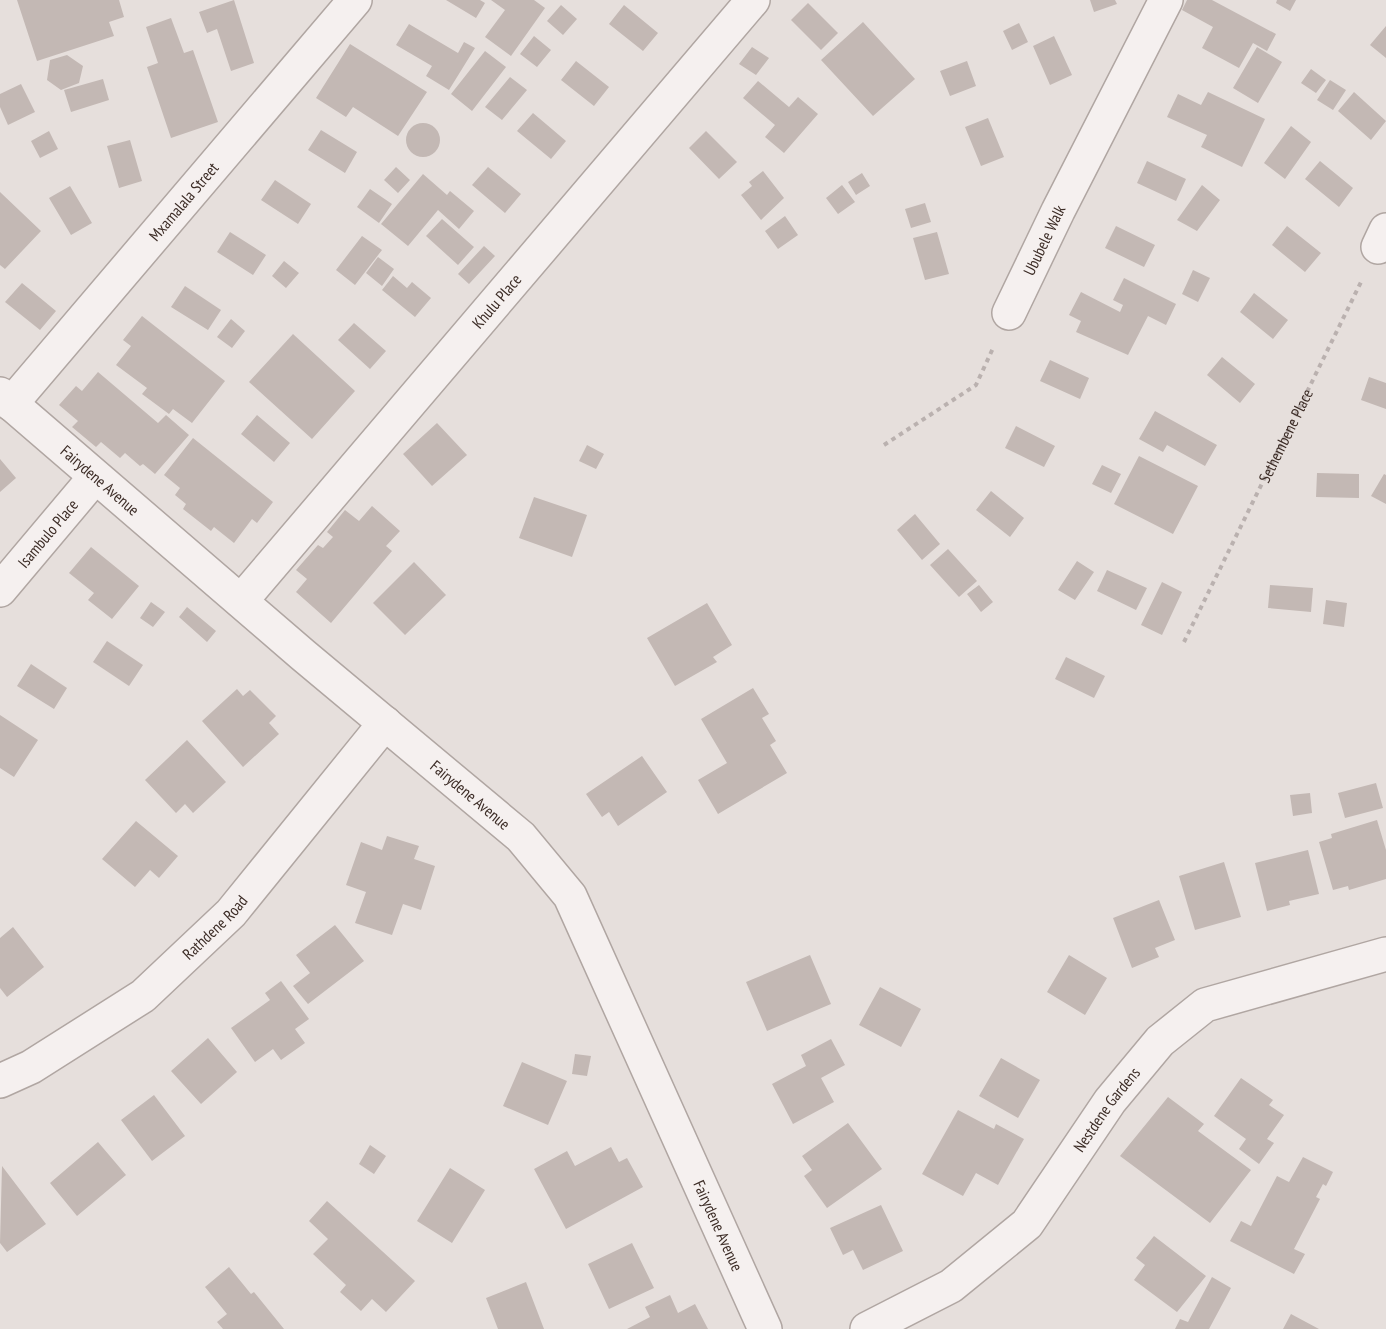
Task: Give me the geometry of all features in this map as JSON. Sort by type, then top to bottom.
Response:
[{"type":"street","name":"Mxamalala Street","points":[[5,399],[356,0]]},
{"type":"street","name":"Khulu Place","points":[[241,601],[753,0]]},
{"type":"street","name":"Ububele Walk","points":[[1010,313],[1058,211],[1166,0]]},
{"type":"street","name":"Fairydene Avenue","points":[[5,399],[521,837],[570,896],[765,1329]]},
{"type":"street","name":"Isambulo Place","points":[[0,590],[95,477]]},
{"type":"street","name":"Rathdene Road","points":[[0,1081],[32,1067],[143,996],[231,913],[385,723]]},
{"type":"street","name":"Nestdene Gardens","points":[[867,1329],[951,1286],[1027,1224],[1110,1101],[1161,1041],[1205,1005],[1386,954]]},
{"type":"path","name":"Sethembene Place","points":[[1184,642],[1382,239]]},
{"type":"path","points":[[884,445],[976,385],[1010,313]]},
{"type":"building","points":[[17,0],[119,0],[124,17],[109,22],[114,36],[37,61]]},
{"type":"building","points":[[234,0],[254,63],[231,71],[217,29],[207,33],[199,12]]},
{"type":"building","points":[[446,0],[480,0],[485,3],[476,18]]},
{"type":"building","points":[[491,0],[534,0],[545,8],[511,56],[485,37],[505,10]]},
{"type":"building","points":[[1090,0],[1115,0],[1117,4],[1094,12]]},
{"type":"building","points":[[1187,0],[1212,0],[1276,34],[1267,51],[1253,43],[1239,68],[1202,48],[1213,27],[1182,10]]},
{"type":"building","points":[[1277,0],[1296,0],[1290,11],[1276,3]]},
{"type":"building","points":[[808,3],[838,33],[821,50],[791,20]]},
{"type":"building","points":[[561,5],[577,19],[563,35],[547,21]]},
{"type":"building","points":[[624,5],[658,33],[643,51],[609,24]]},
{"type":"building","points":[[171,18],[184,53],[193,50],[218,122],[171,138],[147,67],[158,63],[146,27]]},
{"type":"building","points":[[863,22],[915,79],[873,116],[821,60]]},
{"type":"building","points":[[1019,23],[1028,42],[1012,50],[1003,31]]},
{"type":"building","points":[[409,24],[458,53],[464,42],[475,48],[449,90],[426,76],[432,66],[396,45]]},
{"type":"building","points":[[1386,26],[1386,58],[1370,45]]},
{"type":"building","points":[[534,36],[551,50],[537,67],[520,54]]},
{"type":"building","points":[[1054,36],[1072,75],[1050,85],[1033,46]]},
{"type":"building","points":[[350,44],[427,92],[398,136],[353,107],[346,117],[316,98]]},
{"type":"building","points":[[752,47],[769,58],[756,75],[739,64]]},
{"type":"building","points":[[1257,47],[1282,62],[1258,103],[1233,88]]},
{"type":"building","points":[[485,51],[506,67],[472,111],[451,94]]},
{"type":"building","points":[[67,55],[83,66],[79,83],[61,90],[47,80],[50,60]]},
{"type":"building","points":[[576,61],[609,87],[594,106],[561,80]]},
{"type":"building","points":[[967,61],[976,86],[950,96],[940,71]]},
{"type":"building","points":[[1311,69],[1326,80],[1316,93],[1301,83]]},
{"type":"building","points":[[510,77],[527,90],[502,120],[485,107]]},
{"type":"building","points":[[103,79],[109,100],[71,112],[64,90]]},
{"type":"building","points":[[1330,80],[1346,90],[1333,110],[1317,100]]},
{"type":"building","points":[[758,81],[789,107],[798,97],[818,114],[784,153],[765,137],[775,125],[743,98]]},
{"type":"building","points":[[21,84],[35,112],[8,125],[0,107],[0,94]]},
{"type":"building","points":[[1208,92],[1265,119],[1242,167],[1201,147],[1207,135],[1167,117],[1178,94],[1201,105]]},
{"type":"building","points":[[1354,92],[1386,121],[1371,140],[1338,111]]},
{"type":"building","points":[[533,113],[566,141],[551,159],[517,131]]},
{"type":"building","points":[[988,118],[1004,157],[981,166],[965,127]]},
{"type":"building","points":[[423,123],[435,128],[440,140],[435,152],[423,157],[411,152],[406,140],[411,128]]},
{"type":"building","points":[[1291,126],[1311,142],[1285,179],[1264,163]]},
{"type":"building","points":[[321,130],[357,152],[345,173],[308,150]]},
{"type":"building","points":[[49,131],[58,149],[40,158],[31,141]]},
{"type":"building","points":[[706,131],[737,162],[719,179],[689,148]]},
{"type":"building","points":[[130,140],[142,181],[119,188],[107,146]]},
{"type":"building","points":[[1147,161],[1186,179],[1176,201],[1137,183]]},
{"type":"building","points":[[1320,161],[1353,188],[1339,207],[1305,179]]},
{"type":"building","points":[[396,167],[410,180],[398,193],[384,180]]},
{"type":"building","points":[[488,167],[521,194],[505,213],[472,185]]},
{"type":"building","points":[[763,171],[784,198],[761,220],[741,195],[752,186],[749,182]]},
{"type":"building","points":[[862,173],[870,186],[856,195],[848,182]]},
{"type":"building","points":[[423,174],[447,195],[450,191],[474,211],[459,229],[438,210],[408,246],[381,224]]},
{"type":"building","points":[[275,180],[311,204],[298,224],[261,200]]},
{"type":"building","points":[[842,185],[855,202],[838,214],[826,198]]},
{"type":"building","points":[[1202,185],[1220,200],[1197,231],[1177,220]]},
{"type":"building","points":[[70,186],[92,223],[71,235],[49,198]]},
{"type":"building","points":[[370,189],[392,204],[379,223],[357,207]]},
{"type":"building","points":[[0,192],[41,231],[5,269],[0,265]]},
{"type":"building","points":[[925,203],[931,222],[911,228],[905,209]]},
{"type":"building","points":[[785,216],[798,235],[778,249],[765,231]]},
{"type":"building","points":[[442,219],[474,247],[458,265],[426,236]]},
{"type":"building","points":[[1116,226],[1155,245],[1144,267],[1105,248]]},
{"type":"building","points":[[1287,226],[1321,253],[1305,272],[1272,245]]},
{"type":"building","points":[[230,232],[266,255],[253,275],[217,252]]},
{"type":"building","points":[[937,232],[949,274],[925,280],[913,238]]},
{"type":"building","points":[[362,236],[382,250],[355,285],[336,270]]},
{"type":"building","points":[[484,246],[495,256],[469,284],[458,274]]},
{"type":"building","points":[[378,257],[394,269],[382,286],[366,273]]},
{"type":"building","points":[[284,261],[299,273],[286,288],[272,276]]},
{"type":"building","points":[[1193,270],[1210,278],[1198,302],[1182,294]]},
{"type":"building","points":[[393,276],[407,288],[412,282],[431,298],[415,317],[382,290]]},
{"type":"building","points":[[1124,278],[1176,304],[1166,325],[1148,316],[1128,355],[1076,332],[1081,321],[1069,315],[1081,292],[1120,312],[1123,305],[1113,300]]},
{"type":"building","points":[[22,283],[56,311],[40,330],[5,302]]},
{"type":"building","points":[[185,286],[221,310],[208,330],[171,307]]},
{"type":"building","points":[[1254,293],[1288,320],[1273,339],[1240,312]]},
{"type":"building","points":[[142,316],[225,381],[192,423],[173,409],[169,414],[142,394],[147,388],[116,365],[131,346],[123,340]]},
{"type":"building","points":[[231,319],[245,331],[232,348],[217,337]]},
{"type":"building","points":[[354,323],[386,351],[370,369],[338,340]]},
{"type":"building","points":[[293,334],[355,391],[312,439],[249,382]]},
{"type":"building","points":[[1222,357],[1255,384],[1240,403],[1207,375]]},
{"type":"building","points":[[1050,360],[1089,378],[1080,399],[1040,381]]},
{"type":"building","points":[[98,372],[158,423],[166,415],[189,435],[155,474],[143,464],[140,466],[125,453],[120,458],[101,442],[96,447],[72,427],[78,421],[59,405],[76,386],[82,391]]},
{"type":"building","points":[[1369,377],[1386,383],[1386,409],[1361,400]]},
{"type":"building","points":[[1155,411],[1217,445],[1205,466],[1167,445],[1163,452],[1139,439]]},
{"type":"building","points":[[257,415],[290,443],[274,462],[241,434]]},
{"type":"building","points":[[437,423],[467,455],[432,486],[403,454]]},
{"type":"building","points":[[1016,426],[1055,446],[1044,467],[1005,448]]},
{"type":"building","points":[[193,438],[273,502],[257,523],[252,519],[234,543],[214,527],[211,531],[183,509],[186,504],[175,495],[180,488],[164,475]]},
{"type":"building","points":[[587,445],[604,454],[596,469],[579,461]]},
{"type":"building","points":[[1139,456],[1198,486],[1173,534],[1114,504]]},
{"type":"building","points":[[0,459],[16,478],[0,492]]},
{"type":"building","points":[[1102,465],[1121,474],[1111,493],[1092,484]]},
{"type":"building","points":[[1317,473],[1359,474],[1359,498],[1316,497]]},
{"type":"building","points":[[1384,474],[1386,475],[1386,504],[1371,496]]},
{"type":"building","points":[[991,491],[1024,518],[1010,537],[976,510]]},
{"type":"building","points":[[534,497],[587,515],[572,557],[519,538]]},
{"type":"building","points":[[372,506],[400,531],[386,546],[392,551],[331,623],[296,592],[307,579],[296,570],[318,545],[323,548],[333,537],[327,532],[345,510],[359,521]]},
{"type":"building","points":[[915,514],[940,544],[922,560],[897,530]]},
{"type":"building","points":[[91,547],[139,586],[112,619],[88,600],[94,593],[69,573]]},
{"type":"building","points":[[948,549],[977,581],[959,597],[930,565]]},
{"type":"building","points":[[1077,561],[1094,572],[1075,600],[1058,590]]},
{"type":"building","points":[[414,562],[446,595],[405,635],[373,603]]},
{"type":"building","points":[[1107,570],[1147,588],[1136,610],[1097,591]]},
{"type":"building","points":[[1162,582],[1182,592],[1162,635],[1141,625]]},
{"type":"building","points":[[979,585],[993,602],[981,612],[967,594]]},
{"type":"building","points":[[1270,585],[1313,588],[1311,612],[1268,608]]},
{"type":"building","points":[[1326,600],[1347,603],[1344,627],[1323,624]]},
{"type":"building","points":[[151,602],[165,612],[153,627],[140,618]]},
{"type":"building","points":[[707,603],[732,645],[713,657],[717,662],[675,686],[647,638]]},
{"type":"building","points":[[187,607],[216,631],[207,642],[179,617]]},
{"type":"building","points":[[107,641],[143,665],[129,686],[93,662]]},
{"type":"building","points":[[1066,657],[1105,676],[1094,698],[1055,679]]},
{"type":"building","points":[[31,664],[67,688],[54,709],[17,686]]},
{"type":"building","points":[[753,688],[769,714],[762,718],[776,741],[770,745],[787,773],[718,814],[698,780],[727,763],[701,719]]},
{"type":"building","points":[[237,689],[243,696],[250,690],[276,716],[269,723],[279,734],[243,767],[202,721]]},
{"type":"building","points":[[0,715],[38,740],[14,777],[0,768]]},
{"type":"building","points":[[187,740],[226,782],[193,813],[185,804],[176,813],[145,780]]},
{"type":"building","points":[[642,756],[667,792],[618,826],[609,812],[602,817],[586,794]]},
{"type":"building","points":[[1376,783],[1383,808],[1345,818],[1338,793]]},
{"type":"building","points":[[1310,793],[1312,813],[1293,816],[1290,795]]},
{"type":"building","points":[[1377,820],[1386,850],[1386,879],[1349,890],[1348,886],[1333,890],[1319,842],[1332,838],[1331,834]]},
{"type":"building","points":[[136,821],[178,856],[159,878],[150,870],[135,887],[102,859]]},
{"type":"building","points":[[387,836],[419,846],[414,859],[435,866],[421,910],[403,904],[392,935],[355,923],[366,892],[346,885],[361,842],[382,850]]},
{"type":"building","points":[[1308,850],[1319,894],[1289,901],[1290,905],[1267,911],[1255,863]]},
{"type":"building","points":[[1224,862],[1241,917],[1195,930],[1179,876]]},
{"type":"building","points":[[1159,900],[1175,940],[1155,948],[1159,957],[1132,968],[1113,918]]},
{"type":"building","points":[[335,925],[364,961],[308,1004],[293,986],[310,973],[296,955]]},
{"type":"building","points":[[13,927],[44,967],[7,997],[0,988],[0,938]]},
{"type":"building","points":[[810,955],[831,1004],[767,1031],[746,982]]},
{"type":"building","points":[[1069,955],[1107,978],[1085,1015],[1047,992]]},
{"type":"building","points":[[281,981],[309,1019],[295,1029],[305,1043],[281,1060],[273,1049],[255,1062],[231,1028],[270,1000],[265,993]]},
{"type":"building","points":[[880,987],[921,1009],[901,1047],[859,1025]]},
{"type":"building","points":[[208,1038],[237,1072],[201,1104],[171,1071]]},
{"type":"building","points":[[831,1039],[845,1065],[821,1078],[834,1102],[793,1124],[772,1084],[806,1066],[801,1055]]},
{"type":"building","points":[[575,1054],[591,1056],[587,1076],[572,1074]]},
{"type":"building","points":[[1001,1058],[1040,1080],[1018,1118],[979,1096]]},
{"type":"building","points":[[522,1062],[567,1081],[548,1125],[503,1106]]},
{"type":"building","points":[[1241,1078],[1273,1100],[1269,1105],[1284,1115],[1267,1139],[1274,1143],[1259,1164],[1239,1149],[1246,1139],[1214,1116]]},
{"type":"building","points":[[154,1095],[185,1136],[152,1161],[121,1120]]},
{"type":"building","points":[[1168,1097],[1204,1124],[1198,1131],[1251,1170],[1210,1223],[1120,1156]]},
{"type":"building","points":[[958,1110],[994,1129],[996,1124],[1024,1139],[998,1185],[976,1173],[963,1196],[922,1174]]},
{"type":"building","points":[[848,1123],[882,1169],[827,1208],[804,1176],[812,1170],[802,1156]]},
{"type":"building","points":[[98,1142],[126,1175],[77,1216],[50,1183]]},
{"type":"building","points":[[370,1145],[386,1156],[374,1174],[359,1164]]},
{"type":"building","points":[[611,1147],[619,1162],[627,1158],[643,1187],[566,1229],[534,1169],[567,1151],[575,1166]]},
{"type":"building","points":[[1303,1157],[1333,1172],[1326,1186],[1323,1184],[1316,1197],[1320,1199],[1294,1249],[1305,1254],[1294,1274],[1230,1241],[1241,1221],[1251,1226],[1277,1176],[1289,1182]]},
{"type":"building","points":[[2,1166],[46,1224],[7,1252],[0,1243]]},
{"type":"building","points":[[450,1168],[485,1190],[452,1243],[417,1221]]},
{"type":"building","points":[[327,1201],[415,1281],[386,1312],[372,1299],[361,1311],[340,1292],[346,1285],[313,1254],[328,1239],[309,1221]]},
{"type":"building","points":[[881,1205],[903,1251],[863,1270],[853,1250],[843,1255],[830,1228]]},
{"type":"building","points":[[1154,1236],[1206,1276],[1177,1312],[1134,1280],[1145,1265],[1136,1258]]},
{"type":"building","points":[[632,1243],[654,1288],[609,1309],[588,1264]]},
{"type":"building","points":[[229,1267],[251,1294],[254,1292],[284,1329],[223,1329],[217,1322],[227,1314],[205,1287]]},
{"type":"building","points":[[1212,1277],[1231,1288],[1209,1329],[1175,1329],[1180,1319],[1188,1322]]},
{"type":"building","points":[[526,1282],[544,1329],[498,1329],[486,1298]]},
{"type":"building","points":[[670,1295],[678,1313],[695,1304],[708,1329],[627,1329],[650,1317],[645,1307]]},
{"type":"building","points":[[1291,1314],[1319,1329],[1283,1329]]}]
